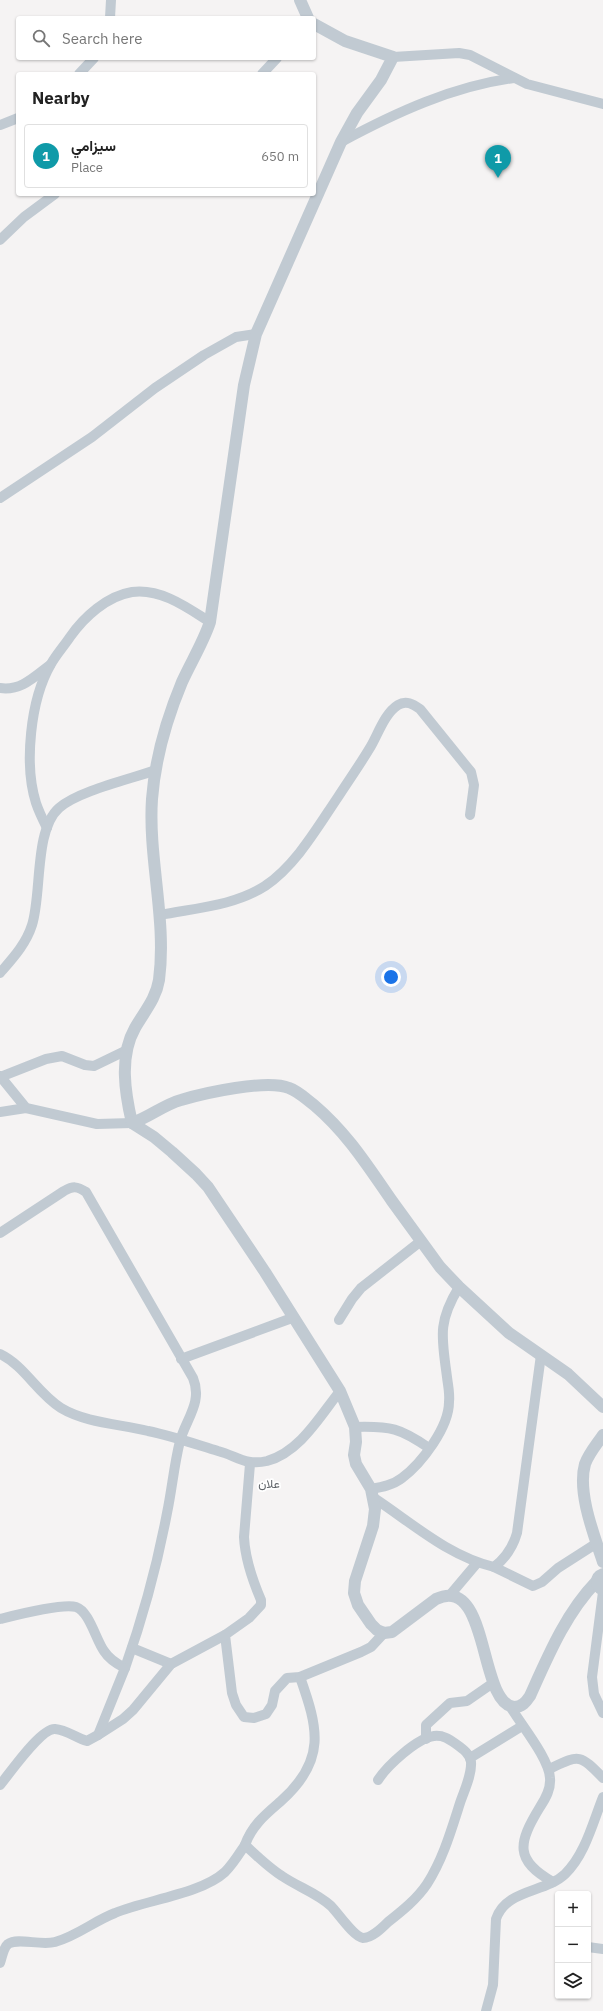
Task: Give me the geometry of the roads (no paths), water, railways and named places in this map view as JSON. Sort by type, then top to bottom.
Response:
[{"type":"street","points":[[110,16],[111,0]]},
{"type":"street","points":[[300,0],[309,16]]},
{"type":"street","points":[[316,25],[345,41],[393,57],[459,53],[470,55],[491,64],[514,78],[542,89],[603,104]]},
{"type":"street","points":[[393,57],[382,80],[351,122],[341,142],[256,334],[244,385],[210,622],[200,650],[180,689],[164,734],[156,770],[152,800],[152,822],[160,915],[160,964],[157,988],[154,998],[132,1033],[126,1051],[125,1065],[132,1123],[172,1152],[196,1174],[208,1188],[265,1272],[292,1318],[340,1391],[355,1427],[356,1442],[354,1456],[356,1464],[372,1494],[374,1526],[355,1581],[354,1594],[358,1605],[371,1624],[377,1630],[384,1633],[392,1632],[400,1628],[436,1599],[450,1595],[463,1602],[476,1621],[493,1683],[504,1702],[510,1706],[549,1769],[549,1789],[527,1831],[524,1847],[527,1863],[533,1870],[553,1882]]},
{"type":"street","points":[[81,72],[92,60]]},
{"type":"street","points":[[264,72],[275,60]]},
{"type":"street","points":[[341,142],[374,125],[419,105],[477,85],[514,78]]},
{"type":"street","points":[[0,125],[16,119]]},
{"type":"street","points":[[0,240],[24,217],[52,196]]},
{"type":"street","points":[[0,498],[92,437],[155,388],[204,355],[236,337],[256,334]]},
{"type":"street","points":[[47,828],[36,804],[32,786],[30,759],[31,737],[38,696],[50,665],[77,626],[98,608],[113,599],[133,592],[142,592],[170,599],[210,622]]},
{"type":"street","points":[[0,688],[11,690],[18,688],[50,665]]},
{"type":"street","points":[[160,915],[228,902],[251,893],[276,877],[291,863],[318,826],[371,747],[393,710],[403,703],[412,704],[420,710],[471,772],[474,785],[470,815]]},
{"type":"street","points":[[0,973],[22,946],[32,926],[43,843],[47,828],[58,808],[74,798],[156,770]]},
{"type":"street","points":[[26,1108],[0,1077],[46,1059],[62,1056],[85,1065],[94,1066],[126,1051]]},
{"type":"street","points":[[0,1112],[26,1108],[97,1124],[132,1123],[154,1114],[171,1103],[200,1095],[252,1086],[288,1087],[307,1099],[345,1135],[440,1267],[459,1287],[510,1333],[578,1382],[603,1407]]},
{"type":"street","points":[[0,1233],[72,1186],[80,1188],[86,1192],[193,1378],[197,1391],[194,1408],[180,1440],[154,1574],[132,1648],[98,1735]]},
{"type":"street","points":[[339,1320],[361,1288],[421,1241]]},
{"type":"street","points":[[372,1494],[402,1479],[416,1465],[430,1448],[449,1413],[449,1393],[442,1350],[442,1324],[445,1312],[459,1287]]},
{"type":"street","points":[[181,1359],[292,1318]]},
{"type":"street","points":[[0,1354],[14,1363],[53,1403],[70,1413],[149,1431],[228,1454],[250,1464],[267,1461],[294,1446],[305,1436],[340,1391]]},
{"type":"street","points":[[494,1567],[507,1556],[517,1533],[541,1355]]},
{"type":"street","points":[[355,1427],[381,1427],[405,1432],[430,1448]]},
{"type":"street","points":[[603,1434],[590,1454],[584,1472],[588,1512],[603,1562]]},
{"type":"street","points":[[0,1785],[40,1737],[49,1730],[59,1730],[87,1741],[98,1735],[124,1719],[171,1664],[225,1635],[249,1618],[261,1605],[261,1600],[247,1565],[244,1548],[250,1464]]},
{"type":"street","points":[[372,1494],[443,1545],[477,1563],[494,1567],[533,1586],[542,1582],[558,1568],[597,1543]]},
{"type":"street","points":[[450,1595],[477,1563]]},
{"type":"street","points":[[510,1706],[518,1707],[525,1703],[530,1696],[558,1637],[576,1607],[601,1584]]},
{"type":"street","points":[[601,1584],[592,1682],[594,1694],[603,1713]]},
{"type":"street","points":[[0,1619],[59,1608],[78,1608],[86,1615],[107,1656],[125,1668]]},
{"type":"street","points":[[225,1635],[232,1693],[240,1714],[244,1717],[254,1718],[266,1714],[272,1705],[278,1685],[287,1678],[300,1677],[371,1647],[384,1633]]},
{"type":"street","points":[[132,1648],[171,1664]]},
{"type":"street","points":[[0,1963],[7,1944],[18,1941],[42,1944],[59,1941],[111,1914],[170,1897],[216,1879],[230,1866],[245,1845],[248,1836],[259,1820],[297,1784],[309,1765],[315,1748],[313,1718],[300,1677]]},
{"type":"street","points":[[426,1740],[427,1723],[448,1704],[467,1700],[493,1683]]},
{"type":"street","points":[[470,1758],[522,1726]]},
{"type":"street","points":[[245,1845],[281,1876],[330,1905],[356,1934],[362,1938],[371,1936],[380,1930],[415,1898],[434,1872],[442,1856],[466,1785],[470,1771],[470,1758],[464,1750],[447,1738],[432,1737],[394,1761],[386,1768],[378,1780]]},
{"type":"street","points":[[549,1769],[573,1758],[580,1758],[587,1762],[603,1778]]},
{"type":"street","points":[[486,2011],[493,1985],[498,1914],[517,1896],[553,1882],[571,1868],[579,1854],[603,1797]]},
{"type":"street","points":[[591,1947],[603,1949]]},
{"type":"place","name":"سيزامي","points":[[498,178]]},
{"type":"district","name":"علان","points":[[269,1484]]}]
